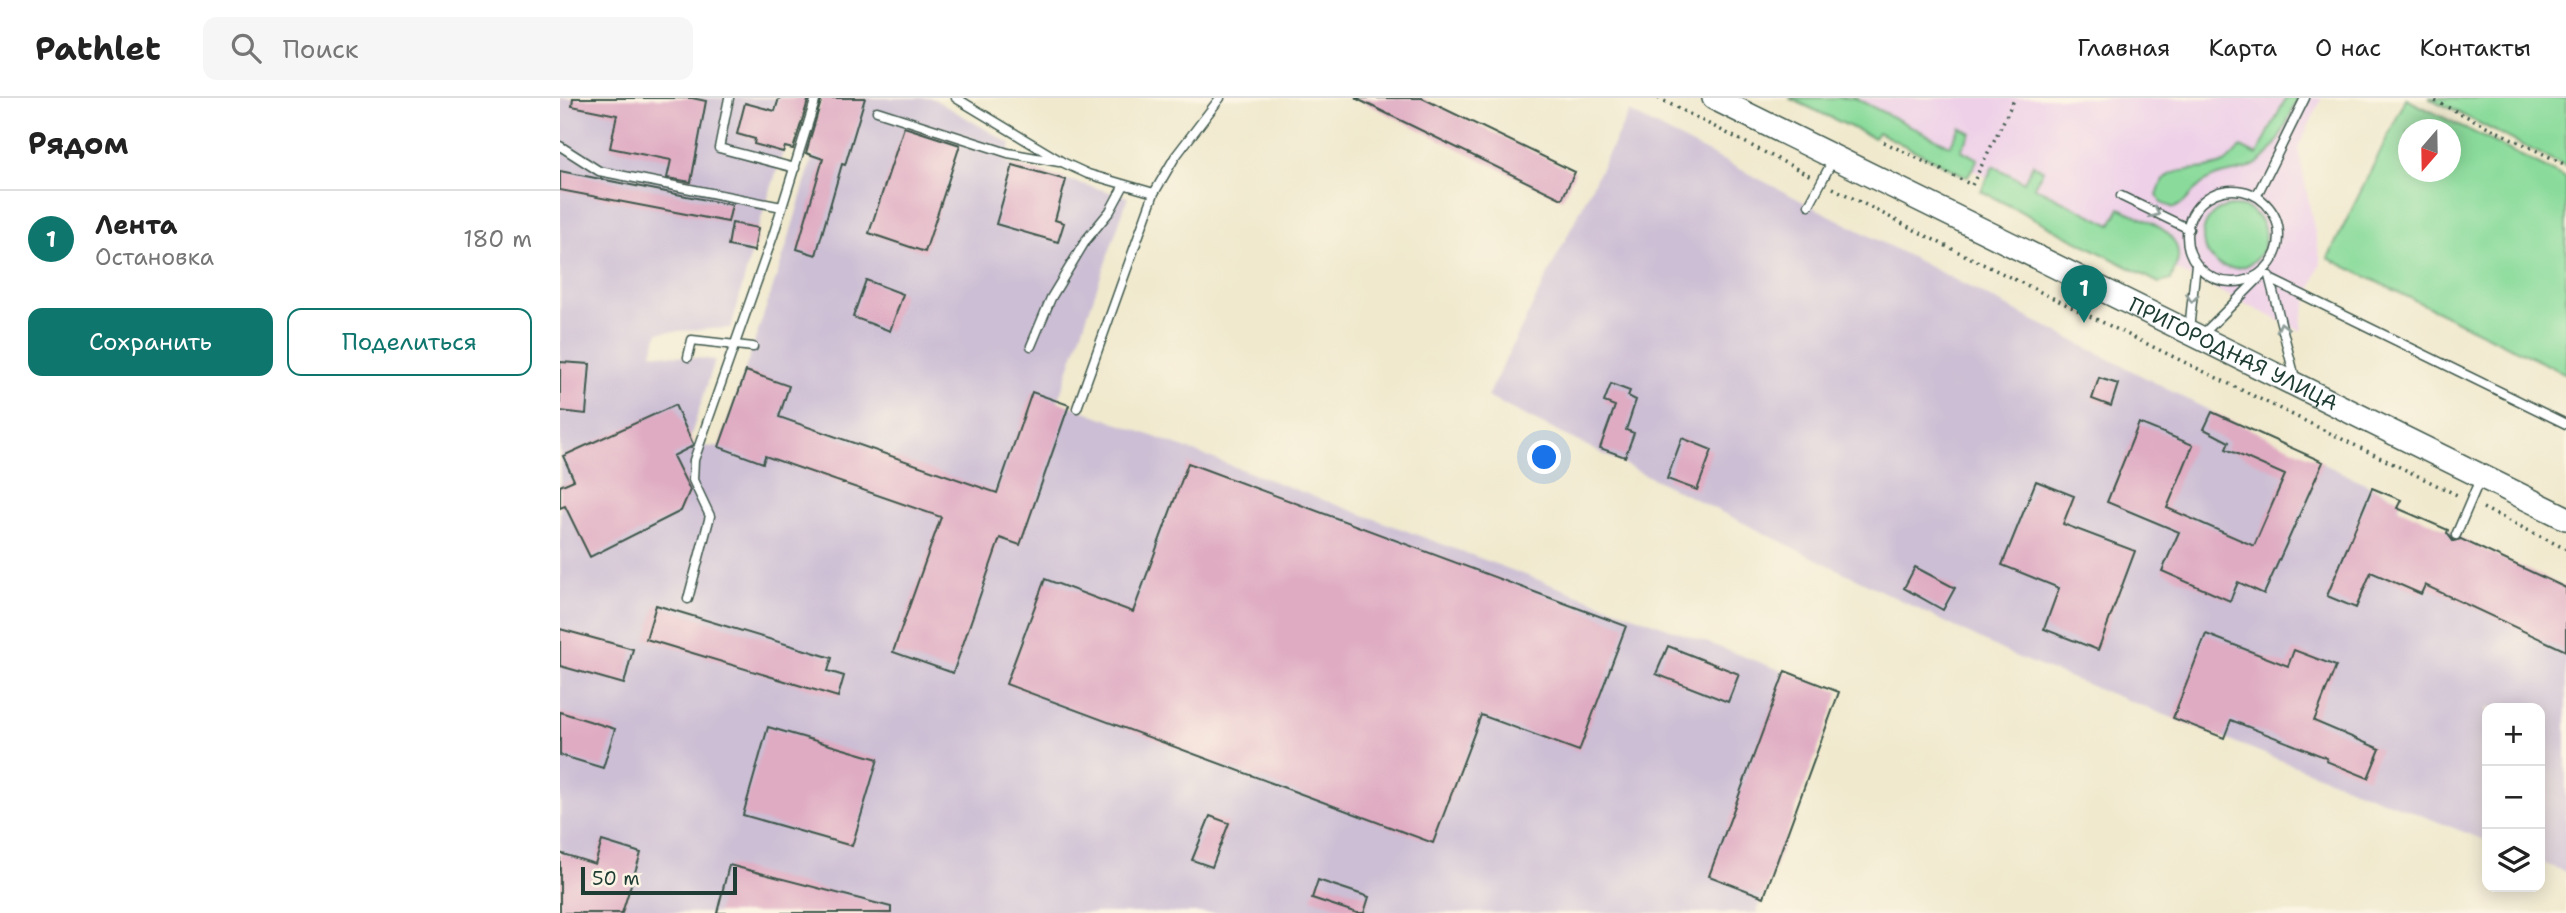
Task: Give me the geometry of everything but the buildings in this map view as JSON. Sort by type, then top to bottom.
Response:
[{"type":"street","name":"ПРИГОРОДНАЯ УЛИЦА","points":[[1714,98],[2566,519]]},
{"type":"lane","points":[[729,98],[719,148],[795,168]]},
{"type":"lane","points":[[688,598],[710,516],[693,480],[694,460],[782,207],[816,98]]},
{"type":"lane","points":[[956,98],[1064,163],[1088,174],[1154,193]]},
{"type":"lane","points":[[1077,408],[1154,193],[1175,157],[1220,98]]},
{"type":"lane","points":[[1735,98],[1756,118]]},
{"type":"lane","points":[[2257,195],[2305,98]]},
{"type":"lane","points":[[877,111],[1008,153],[1064,163]]},
{"type":"lane","points":[[560,146],[599,172],[782,207]]},
{"type":"lane","points":[[1808,205],[1834,158]]},
{"type":"lane","points":[[1031,346],[1051,298],[1086,240],[1110,211],[1124,185]]},
{"type":"lane","points":[[2232,189],[2257,195],[2276,215],[2280,243],[2268,268],[2194,334],[2196,264],[2187,240],[2191,216],[2207,197],[2232,189]]},
{"type":"lane","points":[[2121,196],[2189,229]]},
{"type":"lane","points":[[2196,264],[2215,279],[2243,282],[2268,268]]},
{"type":"lane","points":[[2268,268],[2297,385]]},
{"type":"lane","points":[[2270,279],[2566,424]]},
{"type":"lane","points":[[688,357],[692,340],[753,347]]},
{"type":"lane","points":[[2456,535],[2481,476]]},
{"type":"path","points":[[1658,98],[1944,245],[2466,500]]},
{"type":"path","points":[[1884,142],[1972,185],[2015,98]]},
{"type":"path","points":[[2429,98],[2566,165]]},
{"type":"path","points":[[2479,506],[2566,549]]},
{"type":"shaded area","points":[[560,98],[801,98],[758,228],[731,328],[658,332],[652,353],[715,360],[690,438],[694,446],[719,447],[785,251],[830,98],[932,98],[1011,144],[1007,163],[1128,197],[1058,401],[1839,692],[1757,913],[560,913]]},
{"type":"shaded area","points":[[1824,98],[2322,98],[2298,148],[2321,262],[2302,317],[2301,331]]},
{"type":"shaded area","points":[[1629,112],[2212,412],[2401,500],[2398,509],[2448,530],[2465,541],[2566,588],[2566,872],[2545,864],[2545,703],[2482,703],[2482,839],[2014,656],[1487,397]]},
{"type":"green space","points":[[1789,98],[1855,98],[1950,146],[1960,127],[1971,133],[1961,150],[1978,159],[1967,177],[1878,132],[1874,138]]},
{"type":"green space","points":[[2286,98],[2298,98],[2273,148],[2258,163],[2208,180],[2174,208],[2161,203],[2157,195],[2161,184],[2176,172],[2214,167],[2224,163],[2241,147],[2257,155]]},
{"type":"green space","points":[[2429,98],[2566,98],[2566,167]]},
{"type":"green space","points":[[2406,99],[2447,119],[2398,119],[2398,182],[2461,182],[2461,126],[2566,178],[2566,374],[2328,258]]},
{"type":"green space","points":[[2033,164],[2043,170],[2034,187],[2111,225],[2120,208],[2167,233],[2177,249],[2178,259],[2171,280],[2159,283],[1981,191],[1993,166],[2024,182]]},
{"type":"green space","points":[[2234,206],[2256,215],[2265,237],[2256,259],[2234,268],[2212,259],[2203,237],[2212,215]]},
{"type":"place","name":"Лента","points":[[2084,323]]}]
